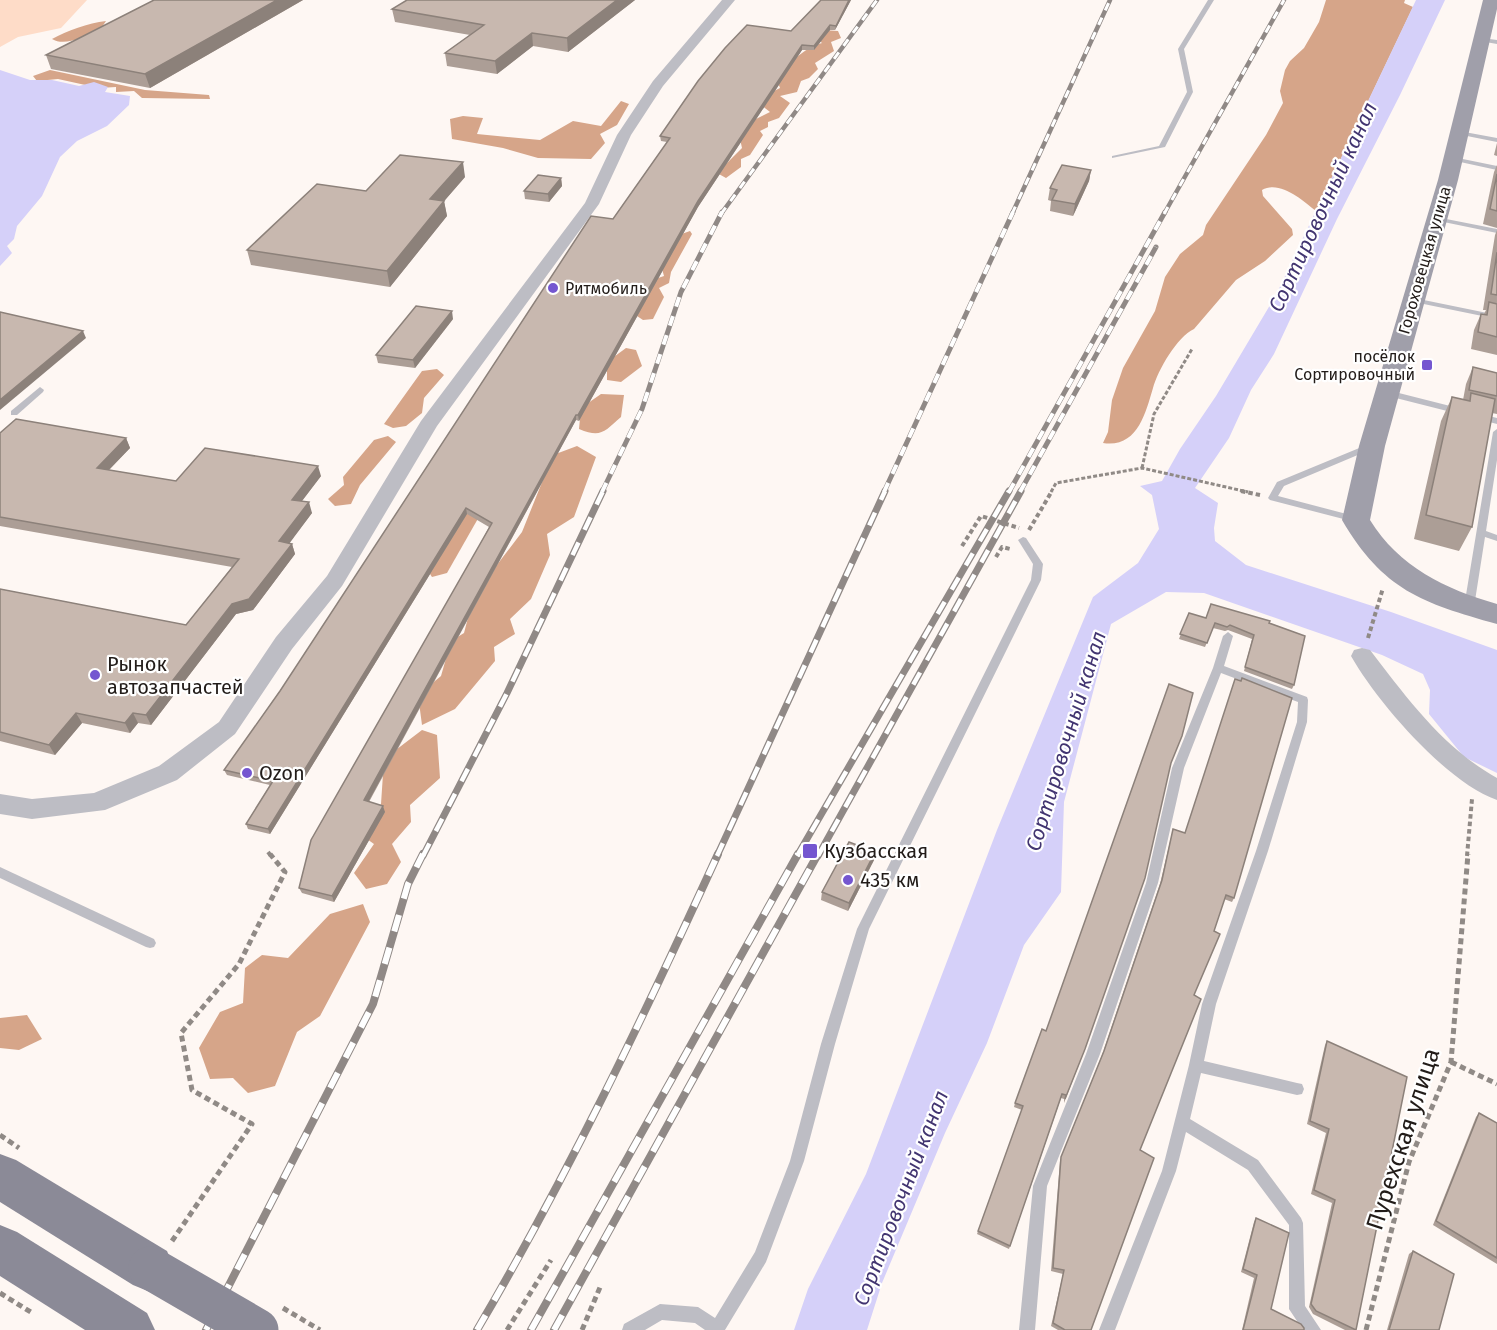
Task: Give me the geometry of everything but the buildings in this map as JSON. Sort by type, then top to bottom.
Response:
[{"type":"main road","points":[[0,1176],[160,1256],[257,1330]]},
{"type":"main road","points":[[0,1249],[122,1325]]},
{"type":"street","points":[[0,804],[32,809],[96,803],[168,773],[227,728],[284,643],[335,581],[429,426],[592,204],[624,135],[658,84],[729,0]]},
{"type":"street","name":"Гороховецкая улица","points":[[1356,520],[1372,446],[1412,299],[1459,133],[1489,41],[1491,0]]},
{"type":"street","points":[[1356,520],[1388,564],[1422,587],[1483,611]]},
{"type":"street","points":[[1362,656],[1421,732],[1474,777],[1497,790]]},
{"type":"lane","points":[[1114,157],[1162,147],[1190,92],[1181,49],[1211,0]]},
{"type":"lane","points":[[1459,133],[1497,140]]},
{"type":"lane","points":[[1452,159],[1497,168]]},
{"type":"lane","points":[[1436,219],[1497,231]]},
{"type":"lane","points":[[1412,299],[1497,317]]},
{"type":"lane","points":[[14,413],[40,390]]},
{"type":"lane","points":[[1387,393],[1497,421]]},
{"type":"lane","points":[[1483,611],[1481,533],[1494,467],[1497,432]]},
{"type":"lane","points":[[1356,520],[1272,498],[1280,484],[1372,446]]},
{"type":"lane","points":[[1481,533],[1497,538]]},
{"type":"lane","points":[[630,1330],[660,1312],[698,1315],[717,1330],[761,1257],[797,1161],[828,1044],[863,929],[1036,580],[1038,564],[1023,540]]},
{"type":"lane","points":[[1027,1330],[1040,1186],[1093,1054],[1152,883],[1178,768],[1218,668],[1228,636]]},
{"type":"lane","points":[[1107,1330],[1169,1171],[1209,1004],[1262,851],[1302,722],[1303,700],[1218,668]]},
{"type":"lane","points":[[0,872],[150,943]]},
{"type":"lane","points":[[1196,1065],[1297,1089]]},
{"type":"lane","points":[[1182,1122],[1253,1165],[1296,1222],[1297,1309],[1313,1330]]},
{"type":"path","points":[[1142,468],[1154,414],[1192,349]]},
{"type":"path","points":[[962,546],[981,516],[1028,530],[1056,483],[1142,468],[1242,490]]},
{"type":"path","points":[[996,557],[1002,547],[1018,550],[1023,540]]},
{"type":"path","points":[[1362,656],[1383,592]]},
{"type":"path","name":"Пурехская улица","points":[[1366,1330],[1409,1162],[1450,1062],[1474,777]]},
{"type":"path","points":[[160,1256],[252,1124],[192,1090],[182,1033],[239,964],[285,872],[268,852]]},
{"type":"path","points":[[1450,1062],[1497,1083]]},
{"type":"path","points":[[507,1330],[551,1260]]},
{"type":"path","points":[[582,1330],[601,1285]]},
{"type":"path","points":[[0,1293],[40,1318]]},
{"type":"shaded area","points":[[0,0],[87,0],[61,28],[18,37],[0,47]]},
{"type":"shaded area","points":[[1326,0],[1405,0],[1404,3],[1413,7],[1316,211],[1283,189],[1262,190],[1263,196],[1292,229],[1293,235],[1265,261],[1236,280],[1194,329],[1175,346],[1159,372],[1143,419],[1132,435],[1115,443],[1103,443],[1108,432],[1112,400],[1123,368],[1155,311],[1165,277],[1180,254],[1203,235],[1206,225],[1266,135],[1283,103],[1280,91],[1285,70],[1290,61],[1304,48],[1319,22]]},
{"type":"shaded area","points":[[106,21],[98,33],[63,42],[52,39],[78,28]]},
{"type":"shaded area","points":[[823,30],[838,31],[841,38],[831,42],[834,51],[815,63],[818,69],[809,78],[801,81],[797,92],[780,96],[790,103],[779,118],[768,122],[768,127],[760,131],[763,135],[750,155],[741,159],[741,167],[726,178],[717,173],[742,148],[740,139],[752,121],[770,112],[761,105],[764,96],[780,88],[777,80],[796,57],[822,43],[815,37]]},
{"type":"shaded area","points":[[50,70],[145,90],[209,95],[210,99],[142,98],[134,91],[116,92],[116,87],[99,88],[58,79],[37,81],[33,76]]},
{"type":"shaded area","points":[[621,101],[629,104],[617,125],[600,134],[605,143],[591,159],[538,158],[503,148],[452,139],[450,119],[463,116],[483,118],[477,134],[540,140],[573,121],[601,126]]},
{"type":"shaded area","points":[[690,231],[692,234],[671,272],[669,283],[659,288],[664,297],[653,319],[643,320],[631,312],[652,280],[664,276],[660,262],[676,236]]},
{"type":"shaded area","points":[[626,348],[636,350],[642,366],[621,382],[607,380],[607,362]]},
{"type":"shaded area","points":[[437,369],[444,375],[424,398],[422,413],[406,426],[393,428],[384,424],[422,371]]},
{"type":"shaded area","points":[[601,394],[624,395],[621,417],[602,432],[592,433],[579,429],[581,408]]},
{"type":"shaded area","points":[[388,436],[396,442],[360,485],[351,504],[335,506],[328,499],[344,485],[343,477],[374,440]]},
{"type":"shaded area","points":[[577,446],[596,457],[574,517],[547,534],[550,555],[531,599],[510,619],[515,634],[494,647],[495,661],[455,709],[422,725],[418,695],[441,676],[451,641],[464,633],[474,595],[522,532],[553,455]]},
{"type":"shaded area","points":[[473,489],[492,494],[447,573],[432,577],[428,571]]},
{"type":"shaded area","points":[[422,730],[437,735],[440,778],[410,805],[411,822],[392,844],[401,862],[387,884],[366,889],[354,873],[374,844],[357,832],[381,804],[384,759]]},
{"type":"shaded area","points":[[363,904],[370,922],[320,1016],[297,1032],[275,1086],[248,1093],[233,1078],[210,1079],[199,1048],[220,1012],[243,1003],[245,968],[262,955],[288,958],[330,914]]},
{"type":"shaded area","points":[[27,1015],[42,1039],[19,1050],[0,1048],[0,1018]]},
{"type":"water","name":"Сортировочный канал","points":[[1416,0],[1445,0],[1337,219],[1274,354],[1251,390],[1229,438],[1195,488],[1218,503],[1214,528],[1215,541],[1246,565],[1391,612],[1497,650],[1497,773],[1464,757],[1429,714],[1430,690],[1423,674],[1382,655],[1204,593],[1166,592],[1111,624],[1064,802],[1061,892],[1024,945],[987,1043],[945,1133],[882,1283],[867,1330],[794,1330],[808,1289],[866,1174],[997,830],[1093,597],[1138,563],[1159,529],[1152,495],[1140,486],[1162,481],[1276,295]]},
{"type":"water","points":[[0,70],[30,80],[52,80],[79,86],[94,82],[108,87],[105,92],[130,96],[129,105],[107,126],[77,141],[60,157],[42,196],[17,226],[14,239],[7,246],[12,253],[0,266]]},
{"type":"railway","points":[[721,214],[877,0]]},
{"type":"railway","points":[[1012,214],[1110,0]]},
{"type":"railway","points":[[1164,214],[1284,0]]},
{"type":"railway","points":[[602,492],[642,409],[681,292],[722,212]]},
{"type":"railway","points":[[884,492],[1013,212]]},
{"type":"railway","points":[[1009,492],[1165,212]]},
{"type":"railway","points":[[1020,492],[1156,247]]},
{"type":"railway","points":[[423,856],[507,693],[603,491]]},
{"type":"railway","points":[[717,856],[885,491]]},
{"type":"railway","points":[[797,856],[1009,491]]},
{"type":"railway","points":[[818,856],[1021,491]]},
{"type":"railway","points":[[206,1330],[373,1004],[408,884],[423,854]]},
{"type":"railway","points":[[477,1330],[542,1214],[604,1095],[718,854]]},
{"type":"railway","points":[[531,1330],[798,854]]},
{"type":"railway","points":[[554,1330],[818,854]]},
{"type":"place","name":"Ритмобиль","points":[[553,288]]},
{"type":"place","name":"посёлок Сортировочный","points":[[1427,365]]},
{"type":"place","name":"Рынок автозапчастей","points":[[95,675]]},
{"type":"place","name":"Ozon","points":[[247,773]]},
{"type":"place","name":"Кузбасская","points":[[810,851]]},
{"type":"place","name":"435 км","points":[[848,880]]}]
